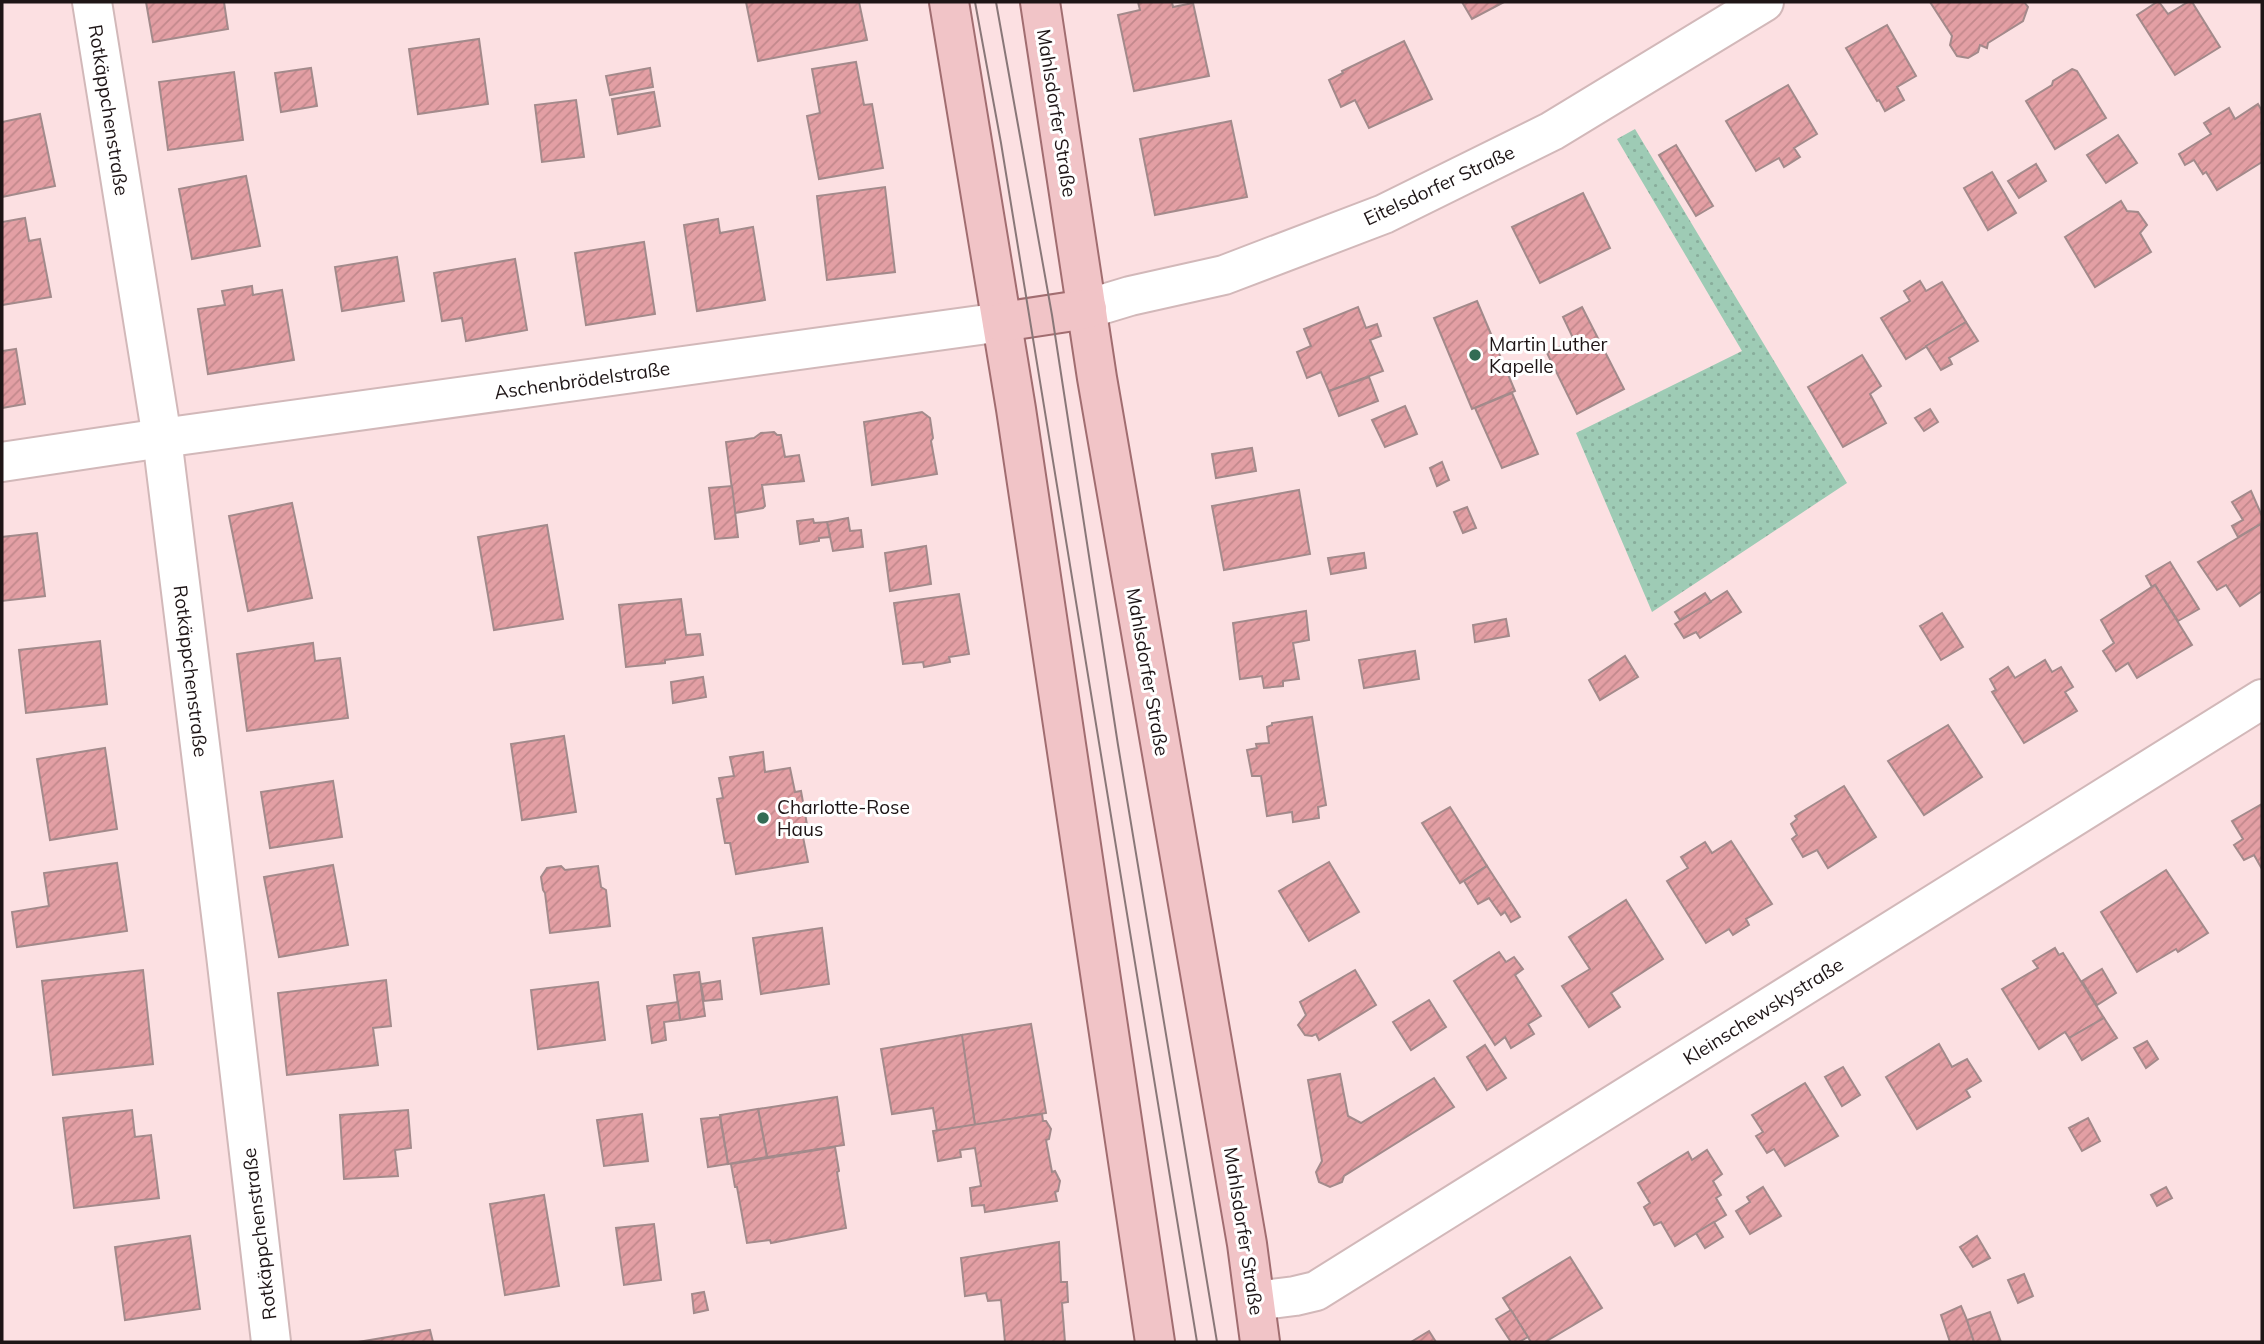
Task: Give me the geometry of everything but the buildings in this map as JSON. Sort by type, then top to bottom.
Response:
[{"type":"main road","points":[[949,2],[1002,323],[1155,1342]]},
{"type":"main road","name":"Mahlsdorfer Straße","points":[[1040,2],[1106,430],[1248,1244],[1260,1342]]},
{"type":"main road","points":[[1002,323],[1087,309]]},
{"type":"street","name":"Rotkäppchenstraße","points":[[92,2],[162,438],[271,1342]]},
{"type":"street","name":"Eitelsdorfer Straße","points":[[1087,309],[1130,296],[1224,275],[1384,214],[1552,131],[1764,2]]},
{"type":"street","name":"Aschenbrödelstraße","points":[[2,462],[1002,323]]},
{"type":"street","name":"Kleinschewskystraße","points":[[1255,1301],[1316,1291],[2262,699]]},
{"type":"green space","points":[[1635,129],[1847,483],[1652,612],[1576,433],[1742,351],[1617,139]]},
{"type":"tram line","points":[[975,2],[1001,143],[1197,1342]]},
{"type":"tram line","points":[[996,2],[1052,315],[1118,745],[1217,1342]]},
{"type":"place","name":"Martin Luther Kapelle","points":[[1475,355]]},
{"type":"place","name":"Charlotte-Rose Haus","points":[[763,818]]}]
